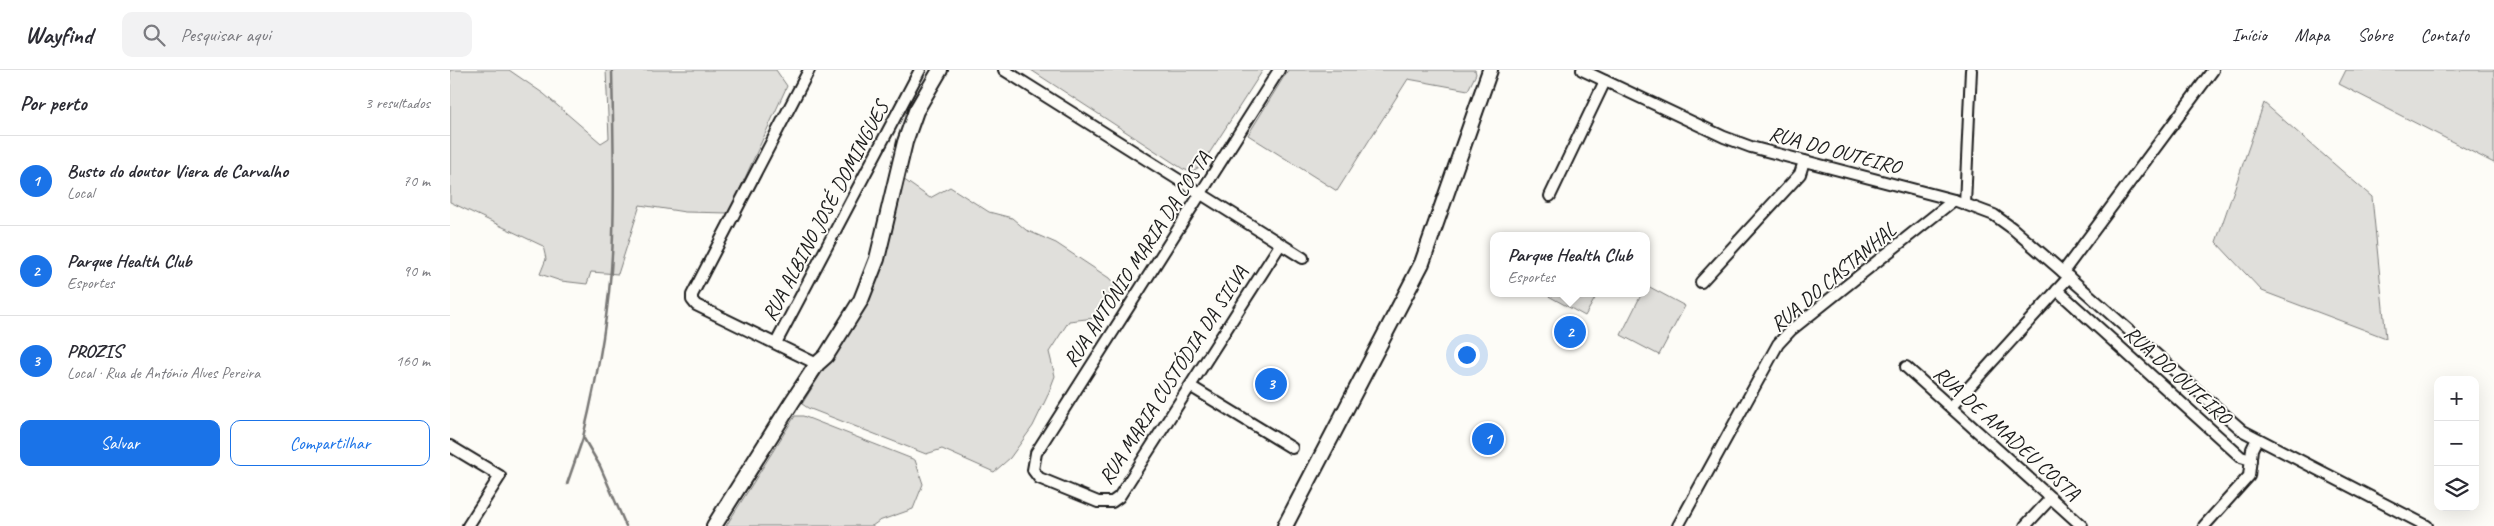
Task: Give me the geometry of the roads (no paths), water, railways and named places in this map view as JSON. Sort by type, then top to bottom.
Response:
[{"type":"main road","points":[[714,526],[817,364],[818,353],[847,305],[880,241],[905,142],[916,111],[940,70]]},
{"type":"main road","points":[[1285,526],[1422,263],[1490,70]]},
{"type":"street","name":"RUA ALBINO JOSÉ DOMINGUES","points":[[809,70],[692,295],[692,300],[696,305],[817,364]]},
{"type":"street","name":"RUA ALBINO JOSÉ DOMINGUES","points":[[776,343],[920,70]]},
{"type":"street","points":[[1004,70],[1303,258]]},
{"type":"street","name":"RUA ANTÓNIO MARIA DA COSTA","points":[[1033,470],[1036,453],[1279,70]]},
{"type":"street","name":"RUA DO OUTEIRO","points":[[1582,70],[1724,137],[1804,162],[1954,200],[1994,215],[2012,228],[2066,275],[2226,418],[2257,439],[2427,526]]},
{"type":"street","points":[[1965,204],[1971,70]]},
{"type":"street","points":[[1951,407],[2057,290],[2213,70]]},
{"type":"street","points":[[1550,196],[1605,81]]},
{"type":"street","points":[[1701,282],[1800,174],[1804,162]]},
{"type":"street","name":"RUA DO CASTANHAL","points":[[1678,526],[1778,344],[1791,330],[1954,200]]},
{"type":"street","name":"RUA MARIA CUSTÓDIA DA SILVA","points":[[1033,470],[1038,478],[1098,502],[1112,502],[1122,492],[1280,245]]},
{"type":"street","name":"RUA DO OUTEIRO","points":[[2057,290],[2241,457],[2251,460]]},
{"type":"street","name":"RUA DE AMADEU COSTA","points":[[1906,367],[2082,526]]},
{"type":"street","points":[[1190,386],[1292,448]]},
{"type":"street","points":[[2204,526],[2249,476],[2252,449],[2257,439]]},
{"type":"street","points":[[450,446],[500,476],[468,526]]},
{"type":"street","points":[[2025,526],[2050,498]]},
{"type":"waterway","points":[[612,70],[614,152],[612,260],[603,336],[583,437],[600,466],[626,526]]},
{"type":"waterway","points":[[567,484],[583,438]]},
{"type":"place","name":"Parque Health Club","points":[[1570,332]]},
{"type":"place","name":"PROZIS","points":[[1271,384]]},
{"type":"place","name":"Busto do doutor Viera de Carvalho","points":[[1488,439]]}]
